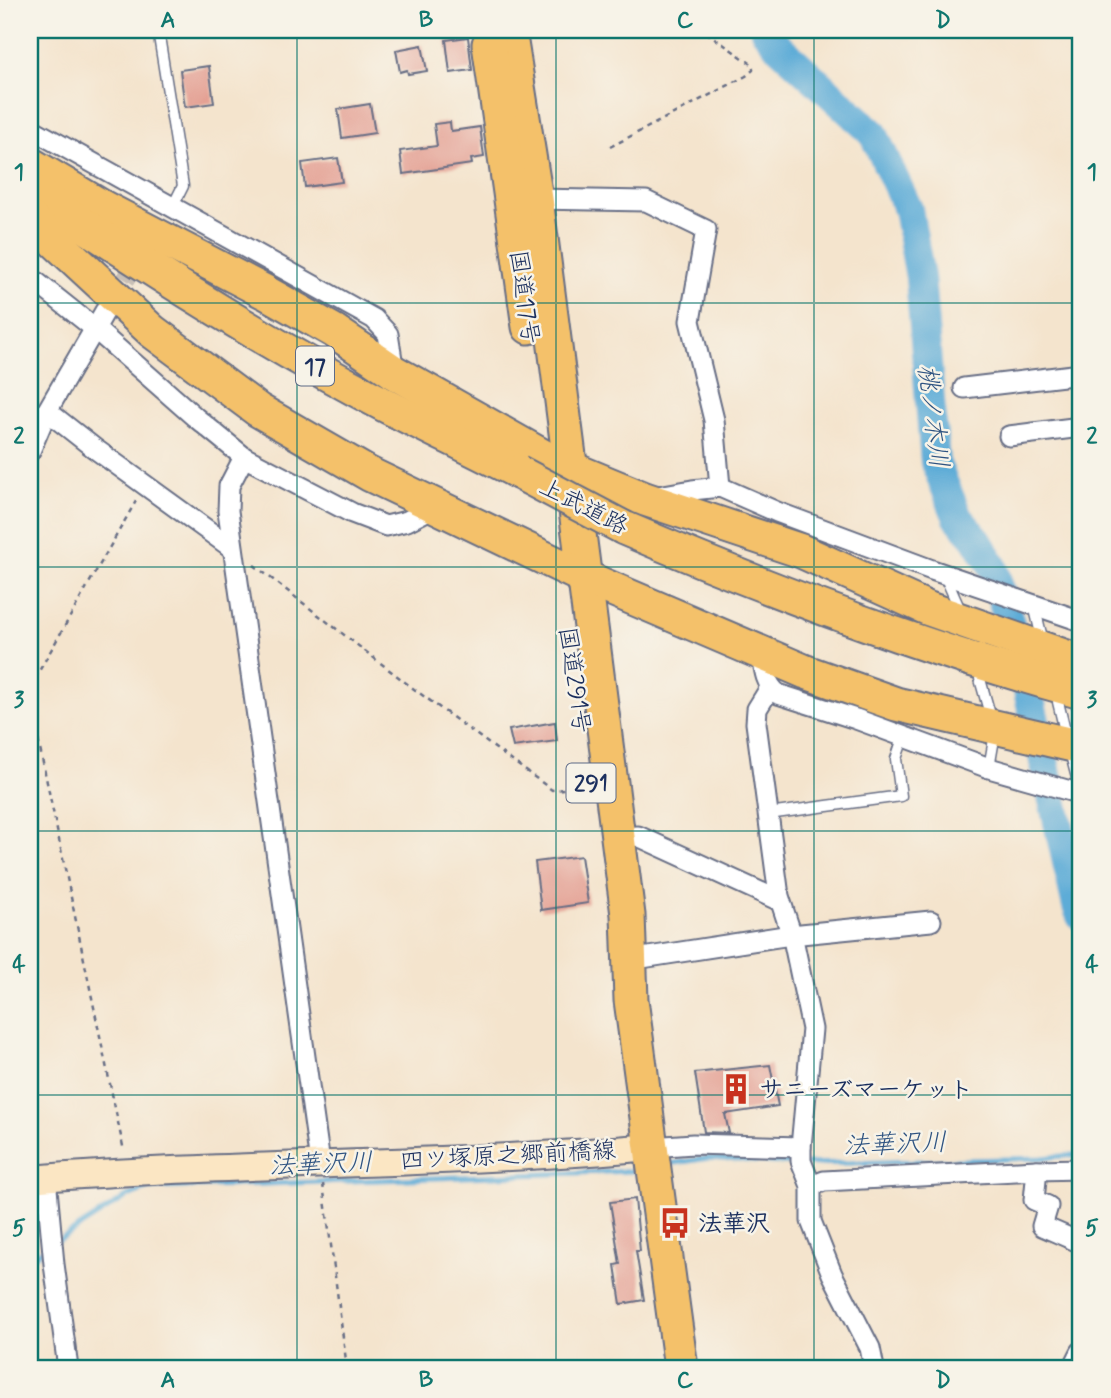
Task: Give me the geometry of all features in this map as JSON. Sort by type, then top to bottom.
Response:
[{"type":"highway","name":"国道17号","points":[[486,30],[559,464]]},
{"type":"highway","name":"国道17号","points":[[509,30],[536,200],[559,464],[572,571]]},
{"type":"highway","points":[[30,164],[102,207],[334,331],[394,372],[559,464],[645,499],[801,551],[929,609],[973,641],[1041,645],[1081,662]]},
{"type":"highway","name":"上武道路","points":[[30,179],[119,249]]},
{"type":"highway","name":"上武道路","points":[[30,189],[119,249],[337,378],[624,528],[809,604],[973,641],[1061,692]]},
{"type":"highway","points":[[30,218],[152,331],[258,410],[369,474],[572,571],[806,672],[896,704],[1070,745]]},
{"type":"highway","name":"国道291号","points":[[572,571],[571,657],[617,948],[631,1000]]},
{"type":"highway","name":"国道291号","points":[[572,571],[628,915],[631,1000],[681,1368]]},
{"type":"main road","name":"四ツ塚原之郷前橋線","points":[[38,1179],[320,1163],[473,1159],[650,1147]]},
{"type":"street","points":[[1080,30],[1081,35]]},
{"type":"street","points":[[30,128],[374,320],[388,334],[394,372]]},
{"type":"street","points":[[536,200],[646,201],[706,230],[690,321],[714,419],[720,487]]},
{"type":"street","points":[[163,224],[173,206]]},
{"type":"street","points":[[30,277],[94,328],[244,457],[352,513],[386,526],[407,521],[436,506]]},
{"type":"street","points":[[30,451],[47,411],[105,311]]},
{"type":"street","points":[[964,388],[1081,374]]},
{"type":"street","points":[[47,411],[232,548]]},
{"type":"street","points":[[1009,436],[1081,427]]},
{"type":"street","points":[[244,457],[229,486],[228,511],[320,1163]]},
{"type":"street","points":[[645,499],[720,487],[777,512],[952,577],[1081,621]]},
{"type":"street","points":[[762,653],[766,678],[770,688],[778,694],[856,719],[989,768],[1078,793]]},
{"type":"street","points":[[770,688],[757,709],[756,723],[780,901],[791,935],[813,1029],[801,1161],[811,1186],[811,1221],[832,1274],[870,1348],[874,1368]]},
{"type":"street","points":[[617,837],[638,836],[780,901]]},
{"type":"street","points":[[629,960],[791,935],[931,921]]},
{"type":"street","points":[[650,1147],[693,1144],[801,1147]]},
{"type":"street","points":[[811,1186],[824,1181],[1081,1169]]},
{"type":"street","points":[[1037,1170],[1034,1200],[1048,1206],[1042,1226],[1081,1243]]},
{"type":"street","points":[[38,1179],[50,1234],[68,1368]]},
{"type":"street","points":[[1073,1368],[1081,1352]]},
{"type":"lane","points":[[158,30],[183,186],[173,206]]},
{"type":"lane","points":[[952,577],[973,641],[996,729],[989,768]]},
{"type":"lane","points":[[1028,602],[1041,645]]},
{"type":"lane","points":[[1061,692],[1078,793]]},
{"type":"lane","points":[[768,814],[901,796],[896,760],[903,738]]},
{"type":"path","points":[[610,147],[753,70],[753,65],[703,30]]},
{"type":"path","points":[[30,687],[145,485]]},
{"type":"path","points":[[232,548],[414,689],[552,790],[591,786]]},
{"type":"path","points":[[30,701],[128,1172]]},
{"type":"path","points":[[324,1194],[347,1368]]},
{"type":"building","points":[[468,37],[472,70],[450,73],[446,40]]},
{"type":"building","points":[[422,45],[427,71],[408,74],[407,70],[400,72],[396,50]]},
{"type":"building","points":[[209,66],[214,103],[185,107],[180,70]]},
{"type":"building","points":[[370,104],[375,133],[342,138],[338,109]]},
{"type":"building","points":[[450,122],[451,131],[480,127],[484,157],[471,159],[472,164],[403,174],[400,151],[437,146],[434,124]]},
{"type":"building","points":[[338,158],[342,182],[305,187],[302,163]]},
{"type":"building","points":[[555,722],[557,741],[513,747],[509,730]]},
{"type":"building","points":[[581,856],[588,903],[541,910],[535,862]]},
{"type":"building","name":"サニーズマーケット","points":[[770,1065],[778,1106],[725,1114],[729,1133],[704,1132],[695,1073]]},
{"type":"building","points":[[635,1199],[640,1251],[636,1251],[644,1300],[621,1304],[615,1265],[620,1264],[610,1202]]},
{"type":"waterway","name":"桃ノ木川","points":[[765,30],[777,45],[873,133],[908,209],[920,277],[935,462],[958,518],[976,538],[992,565],[1021,660],[1081,916]]},
{"type":"waterway","name":"法華沢川","points":[[807,1164],[1042,1158],[1081,1154]]},
{"type":"waterway","name":"法華沢川","points":[[668,1164],[709,1158],[797,1164]]},
{"type":"waterway","name":"法華沢川","points":[[56,1242],[128,1196],[149,1188],[632,1171]]},
{"type":"waterway","name":"法華沢川","points":[[30,1258],[48,1247]]},
{"type":"tunnel","points":[[110,304],[143,253]]},
{"type":"place","name":"サニーズマーケット","points":[[736,1089]]},
{"type":"place","name":"法華沢","points":[[675,1223]]}]
